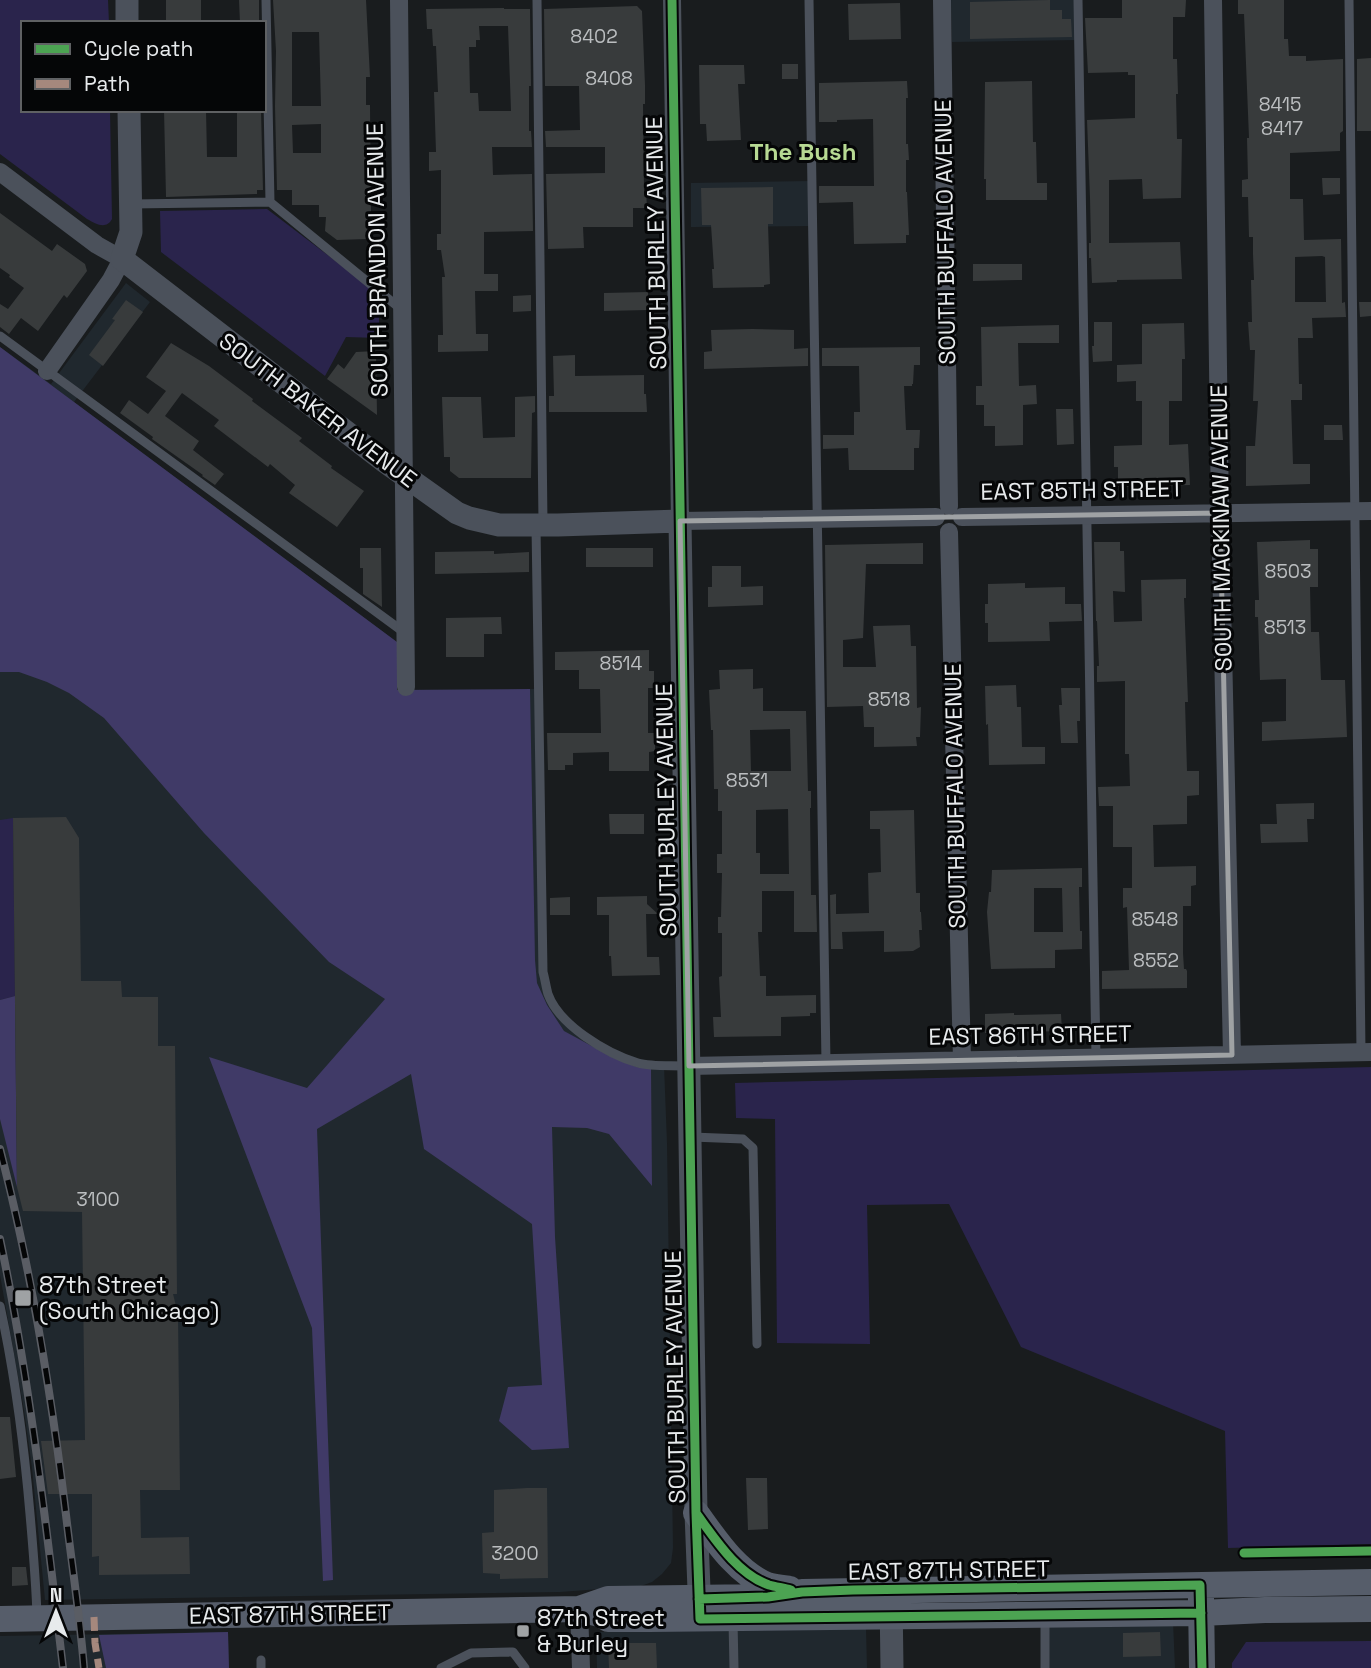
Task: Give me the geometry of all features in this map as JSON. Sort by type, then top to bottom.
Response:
[{"type":"main road","points":[[696,1513],[721,1547],[754,1577],[768,1585],[802,1592]]},
{"type":"main road","name":"EAST 87TH STREET","points":[[733,1608],[768,1597],[802,1592],[1371,1582]]},
{"type":"main road","points":[[1200,1585],[1202,1668]]},
{"type":"main road","name":"EAST 87TH STREET","points":[[0,1619],[579,1609],[600,1614],[608,1619],[733,1608],[891,1616],[1201,1614],[1371,1609]]},
{"type":"street","points":[[127,0],[127,21]]},
{"type":"street","name":"SOUTH BRANDON AVENUE","points":[[399,0],[406,687]]},
{"type":"street","name":"SOUTH BURLEY AVENUE","points":[[672,0],[699,1609]]},
{"type":"street","name":"SOUTH BUFFALO AVENUE","points":[[942,0],[949,513],[959,527],[949,532],[961,1060]]},
{"type":"street","name":"SOUTH MACKINAW AVENUE","points":[[1213,0],[1220,513],[1232,1055]]},
{"type":"street","points":[[47,371],[111,280],[131,232],[129,112]]},
{"type":"street","name":"SOUTH BAKER AVENUE","points":[[0,172],[97,245],[122,259],[404,477],[457,513],[470,519],[499,525],[680,521]]},
{"type":"street","name":"EAST 85TH STREET","points":[[680,521],[949,513],[1087,515],[1364,511]]},
{"type":"street","name":"EAST 86TH STREET","points":[[689,1066],[1366,1052]]},
{"type":"street","points":[[890,1590],[892,1668]]},
{"type":"street","points":[[579,1609],[580,1668]]},
{"type":"lane","points":[[266,0],[270,202]]},
{"type":"lane","points":[[537,0],[543,972],[549,995],[559,1013],[576,1030],[639,1063],[689,1066]]},
{"type":"lane","points":[[808,0],[826,1063]]},
{"type":"lane","points":[[1078,0],[1096,1058]]},
{"type":"lane","points":[[1349,0],[1364,511],[1366,1052]]},
{"type":"lane","points":[[131,204],[270,202],[402,310]]},
{"type":"lane","points":[[0,336],[406,634]]},
{"type":"lane","points":[[690,1137],[743,1139],[753,1148],[757,1343]]},
{"type":"lane","points":[[0,1306],[10,1355],[25,1462],[37,1618]]},
{"type":"lane","points":[[733,1608],[734,1668]]},
{"type":"lane","points":[[1045,1615],[1045,1668]]},
{"type":"lane","points":[[441,1668],[471,1653],[513,1652],[525,1668]]},
{"type":"highlighted area","points":[[1220,513],[1232,1055],[689,1066],[680,521]]},
{"type":"shaded area","points":[[0,0],[108,0],[109,21],[21,21],[21,112],[110,112],[110,222],[101,225],[87,219],[0,154]]},
{"type":"shaded area","points":[[951,0],[1078,0],[1079,40],[952,42]]},
{"type":"shaded area","points":[[811,181],[812,226],[691,227],[691,183]]},
{"type":"shaded area","points":[[267,209],[379,294],[379,338],[346,337],[325,376],[161,252],[160,211]]},
{"type":"shaded area","points":[[126,283],[150,302],[74,402],[397,642],[397,690],[539,689],[543,972],[549,995],[576,1030],[639,1063],[664,1065],[673,1548],[671,1563],[652,1582],[641,1586],[560,1592],[45,1600],[24,1410],[0,1275],[0,347],[51,384]]},
{"type":"shaded area","points":[[0,347],[397,642],[397,690],[530,689],[537,983],[564,1031],[612,1057],[637,1067],[651,1068],[652,1186],[609,1134],[587,1128],[552,1127],[555,1237],[569,1448],[532,1450],[499,1421],[508,1387],[542,1385],[532,1224],[424,1149],[411,1074],[317,1129],[333,1580],[323,1581],[312,1328],[209,1057],[307,1088],[385,999],[329,962],[204,833],[104,718],[69,693],[47,682],[19,672],[0,672]]},
{"type":"shaded area","points":[[13,818],[15,996],[0,1000],[0,820]]},
{"type":"shaded area","points":[[15,996],[17,1187],[0,1119],[0,1000]]},
{"type":"shaded area","points":[[1371,1067],[1371,1544],[1228,1548],[1225,1431],[1021,1347],[949,1204],[867,1205],[870,1344],[777,1343],[775,1119],[736,1118],[735,1083]]},
{"type":"shaded area","points":[[1173,1621],[1175,1668],[1045,1668],[1045,1624]]},
{"type":"shaded area","points":[[866,1628],[867,1668],[597,1668],[596,1632]]},
{"type":"shaded area","points":[[228,1632],[229,1668],[0,1668],[0,1636]]},
{"type":"shaded area","points":[[228,1632],[229,1668],[106,1668],[99,1635]]},
{"type":"shaded area","points":[[1371,1641],[1371,1668],[1232,1668],[1232,1663],[1246,1642]]},
{"type":"building","points":[[166,0],[201,0],[201,21],[166,21]]},
{"type":"building","points":[[239,0],[259,0],[259,21],[240,21]]},
{"type":"building","points":[[273,0],[366,0],[370,77],[366,77],[366,105],[370,105],[371,237],[337,240],[325,231],[326,217],[319,217],[319,205],[292,205],[292,190],[277,190]],"holes":[[[292,32],[319,32],[321,106],[292,106]],[[321,124],[321,153],[293,153],[292,125]]]},
{"type":"building","points":[[1050,0],[1050,10],[1062,10],[1062,19],[1071,19],[1072,37],[970,39],[970,2]]},
{"type":"building","points":[[1122,0],[1186,0],[1185,17],[1173,17],[1173,59],[1177,59],[1177,139],[1182,139],[1181,198],[1143,199],[1142,179],[1109,180],[1109,243],[1180,242],[1182,279],[1092,283],[1089,258],[1091,243],[1087,120],[1135,118],[1135,75],[1128,75],[1128,72],[1088,73],[1085,18],[1122,18]]},
{"type":"building","points":[[1238,0],[1284,0],[1284,39],[1288,39],[1289,56],[1306,56],[1306,61],[1343,59],[1343,131],[1340,133],[1340,151],[1290,153],[1290,199],[1303,199],[1304,240],[1341,239],[1342,303],[1345,302],[1346,317],[1312,318],[1313,338],[1298,338],[1302,400],[1291,400],[1293,464],[1310,464],[1310,484],[1246,486],[1246,446],[1255,446],[1258,401],[1253,401],[1255,350],[1250,350],[1248,322],[1252,322],[1253,237],[1249,237],[1248,197],[1242,197],[1242,180],[1248,179],[1249,138],[1244,14],[1238,14]],"holes":[[[1295,257],[1325,257],[1326,302],[1295,302]]]},
{"type":"building","points":[[900,3],[901,39],[849,40],[848,4]]},
{"type":"building","points":[[637,6],[642,11],[645,85],[644,190],[647,208],[633,208],[633,227],[583,227],[584,248],[548,249],[546,174],[605,173],[605,147],[546,147],[545,131],[580,130],[579,86],[545,86],[544,9]]},
{"type":"building","points":[[426,9],[530,9],[529,131],[532,147],[492,147],[493,175],[532,174],[533,231],[484,232],[484,274],[498,274],[498,291],[475,291],[476,334],[488,334],[488,351],[438,352],[438,335],[443,335],[442,277],[445,277],[441,250],[437,250],[437,234],[441,234],[441,170],[429,171],[429,152],[436,152],[434,92],[438,92],[436,46],[433,46],[432,29],[427,29]],"holes":[[[479,26],[508,26],[511,111],[479,111],[478,93],[470,93],[469,47],[476,47],[476,40],[480,40]]]},
{"type":"building","points":[[1371,58],[1371,131],[1357,131],[1357,59]]},
{"type":"building","points":[[782,64],[798,64],[798,79],[782,79]]},
{"type":"building","points":[[699,65],[744,65],[745,84],[738,84],[741,140],[707,141],[706,124],[700,124]]},
{"type":"building","points":[[907,81],[906,144],[909,160],[906,160],[906,192],[909,235],[906,235],[906,243],[854,244],[853,202],[819,203],[819,186],[874,186],[873,119],[819,122],[819,83]]},
{"type":"building","points":[[1032,81],[1037,183],[1047,183],[1047,200],[986,200],[985,82]]},
{"type":"building","points":[[164,112],[206,112],[207,157],[237,157],[237,112],[261,112],[263,190],[257,190],[257,194],[166,197]]},
{"type":"building","points":[[1322,178],[1340,178],[1340,194],[1323,195]]},
{"type":"building","points":[[773,187],[773,224],[768,224],[770,284],[764,287],[713,288],[711,225],[702,225],[701,188]]},
{"type":"building","points":[[0,213],[52,251],[57,244],[85,264],[87,271],[67,298],[64,295],[38,331],[21,318],[9,334],[0,327],[0,304],[8,309],[24,288],[0,268]]},
{"type":"building","points":[[973,264],[1022,264],[1022,280],[973,281]]},
{"type":"building","points":[[648,292],[648,310],[604,311],[604,293]]},
{"type":"building","points":[[531,295],[531,311],[513,312],[513,296]]},
{"type":"building","points":[[126,300],[143,312],[103,366],[89,355]]},
{"type":"building","points":[[1359,302],[1371,302],[1371,316],[1360,317]]},
{"type":"building","points":[[1094,322],[1112,322],[1112,361],[1093,362]]},
{"type":"building","points":[[1184,323],[1182,401],[1169,401],[1169,445],[1188,444],[1190,485],[1118,487],[1114,446],[1142,445],[1142,401],[1136,401],[1136,381],[1117,382],[1117,365],[1142,364],[1142,324]]},
{"type":"building","points":[[1059,325],[1059,343],[1018,343],[1019,386],[1036,385],[1037,404],[1023,405],[1023,445],[995,446],[995,426],[984,426],[984,405],[976,405],[976,386],[982,386],[981,327]]},
{"type":"building","points":[[711,330],[794,330],[794,349],[808,348],[808,366],[704,369],[704,352],[712,351]]},
{"type":"building","points":[[171,343],[209,366],[253,399],[252,401],[302,438],[299,441],[332,466],[331,468],[364,491],[337,527],[289,493],[295,485],[270,464],[268,467],[214,426],[219,420],[182,393],[165,416],[199,441],[193,450],[224,474],[215,485],[120,413],[129,400],[148,414],[166,391],[146,377]]},
{"type":"building","points":[[920,347],[920,365],[914,365],[913,384],[904,386],[906,430],[920,430],[919,448],[914,448],[914,470],[849,470],[848,448],[823,449],[823,435],[854,435],[854,412],[860,412],[859,366],[822,366],[822,348]]},
{"type":"building","points":[[376,351],[377,415],[327,379],[338,364],[344,369],[356,352]]},
{"type":"building","points":[[575,355],[575,376],[644,375],[647,412],[549,412],[549,396],[554,396],[553,356]]},
{"type":"building","points":[[535,396],[535,412],[532,413],[531,478],[459,478],[450,471],[450,457],[444,457],[442,397],[481,397],[483,438],[515,437],[515,397]]},
{"type":"building","points":[[1056,409],[1073,409],[1074,444],[1057,445]]},
{"type":"building","points":[[1324,425],[1342,425],[1343,440],[1324,440]]},
{"type":"building","points":[[1310,540],[1310,549],[1318,549],[1318,587],[1310,587],[1311,632],[1319,632],[1321,680],[1345,680],[1347,737],[1262,741],[1262,722],[1286,721],[1286,679],[1260,680],[1258,617],[1255,617],[1255,600],[1259,600],[1257,542]]},
{"type":"building","points":[[1094,542],[1120,542],[1120,551],[1124,551],[1125,592],[1113,591],[1114,622],[1142,621],[1141,580],[1186,579],[1187,771],[1199,771],[1199,795],[1187,796],[1187,824],[1153,825],[1154,867],[1196,866],[1196,885],[1191,886],[1191,906],[1183,906],[1183,953],[1187,988],[1102,989],[1102,971],[1129,970],[1127,907],[1123,908],[1123,888],[1132,888],[1132,847],[1113,847],[1113,806],[1099,806],[1098,787],[1130,786],[1129,754],[1125,754],[1125,681],[1097,682],[1099,666]]},
{"type":"building","points":[[923,543],[923,564],[866,564],[863,638],[843,640],[843,667],[876,667],[873,626],[910,625],[911,646],[916,646],[917,708],[921,707],[920,737],[916,737],[917,746],[874,747],[874,727],[864,727],[863,706],[827,707],[825,545]]},
{"type":"building","points":[[360,548],[381,548],[382,607],[363,594]]},
{"type":"building","points":[[586,548],[653,548],[653,567],[586,567]]},
{"type":"building","points":[[494,551],[494,554],[529,552],[529,572],[435,574],[435,552]]},
{"type":"building","points":[[712,566],[741,566],[741,587],[763,586],[763,605],[708,607]]},
{"type":"building","points":[[1025,583],[1025,588],[1065,587],[1065,604],[1081,604],[1082,621],[1049,622],[1050,641],[988,642],[985,604],[988,604],[988,584]]},
{"type":"building","points":[[501,617],[502,634],[484,634],[484,657],[446,657],[446,618]]},
{"type":"building","points":[[649,650],[649,671],[654,671],[654,688],[648,688],[648,733],[655,733],[655,751],[649,752],[649,771],[609,771],[609,752],[573,753],[573,765],[565,765],[565,770],[548,770],[547,733],[601,733],[600,689],[579,689],[579,670],[555,670],[555,652]]},
{"type":"building","points":[[753,669],[753,689],[763,688],[763,711],[806,711],[808,791],[811,791],[811,895],[816,895],[817,932],[794,932],[794,891],[762,891],[762,932],[758,932],[760,976],[766,976],[766,996],[816,995],[816,1013],[810,1013],[810,1016],[781,1017],[781,1036],[714,1037],[713,1017],[721,1017],[719,977],[722,976],[722,933],[718,933],[718,917],[721,917],[722,873],[717,873],[717,854],[722,854],[722,811],[718,811],[718,789],[714,789],[709,690],[720,689],[719,670]],"holes":[[[790,729],[791,771],[751,771],[750,730]],[[788,809],[789,874],[760,874],[760,853],[756,853],[756,810]]]},
{"type":"building","points":[[1016,685],[1017,707],[1021,707],[1022,747],[1045,747],[1045,764],[989,765],[985,686]]},
{"type":"building","points":[[1061,688],[1080,688],[1078,743],[1061,743]]},
{"type":"building","points":[[1314,803],[1314,819],[1307,819],[1308,842],[1261,843],[1260,824],[1277,824],[1276,804]]},
{"type":"building","points":[[914,810],[916,893],[920,893],[922,930],[919,930],[920,947],[913,951],[884,952],[884,931],[842,932],[843,949],[831,949],[830,895],[836,894],[836,914],[869,913],[868,873],[881,872],[880,829],[870,829],[870,811]]},
{"type":"building","points":[[609,814],[644,814],[644,834],[610,834]]},
{"type":"building","points":[[66,817],[79,838],[81,981],[121,981],[122,997],[158,997],[158,1046],[175,1046],[177,1294],[173,1294],[178,1314],[180,1490],[140,1490],[141,1538],[189,1537],[190,1574],[99,1575],[99,1556],[92,1557],[92,1494],[48,1494],[41,1441],[85,1440],[82,1212],[23,1211],[17,1187],[13,818]]},
{"type":"building","points":[[1082,868],[1082,887],[1079,887],[1082,949],[1055,950],[1055,968],[991,969],[987,912],[992,870]],"holes":[[[1034,888],[1062,888],[1063,932],[1034,932]]]},
{"type":"building","points":[[647,896],[647,904],[658,914],[646,914],[647,957],[659,957],[660,975],[612,976],[609,915],[597,915],[597,897]]},
{"type":"building","points":[[570,897],[570,915],[550,915],[550,898]]},
{"type":"building","points":[[985,1014],[1061,1014],[1062,1031],[985,1033]]},
{"type":"building","points":[[0,1417],[10,1417],[16,1477],[0,1479]]},
{"type":"building","points":[[746,1478],[767,1478],[768,1529],[748,1530]]},
{"type":"building","points":[[547,1488],[548,1578],[500,1579],[500,1574],[483,1573],[482,1533],[494,1532],[494,1490]]},
{"type":"building","points":[[12,1567],[26,1567],[28,1585],[12,1586]]},
{"type":"building","points":[[1160,1632],[1161,1656],[1123,1657],[1123,1633]]},
{"type":"building","points":[[608,1643],[656,1643],[657,1668],[609,1668]]},
{"type":"railway","points":[[0,1149],[31,1285],[47,1376],[84,1668]]},
{"type":"railway","points":[[0,1239],[29,1399],[63,1668]]},
{"type":"marked path","points":[[94,1617],[99,1668]]},
{"type":"cycle path","points":[[672,0],[696,1513],[700,1619],[1201,1613]]},
{"type":"cycle path","points":[[696,1513],[728,1555],[747,1573],[769,1585],[791,1590]]},
{"type":"cycle path","points":[[1244,1553],[1371,1551]]},
{"type":"cycle path","points":[[699,1599],[853,1590],[1200,1585],[1202,1668]]},
{"type":"place","name":"87th Street (South Chicago)","points":[[23,1298]]},
{"type":"place","name":"87th Street & Burley","points":[[523,1631]]},
{"type":"district","name":"The Bush","points":[[803,151]]}]
